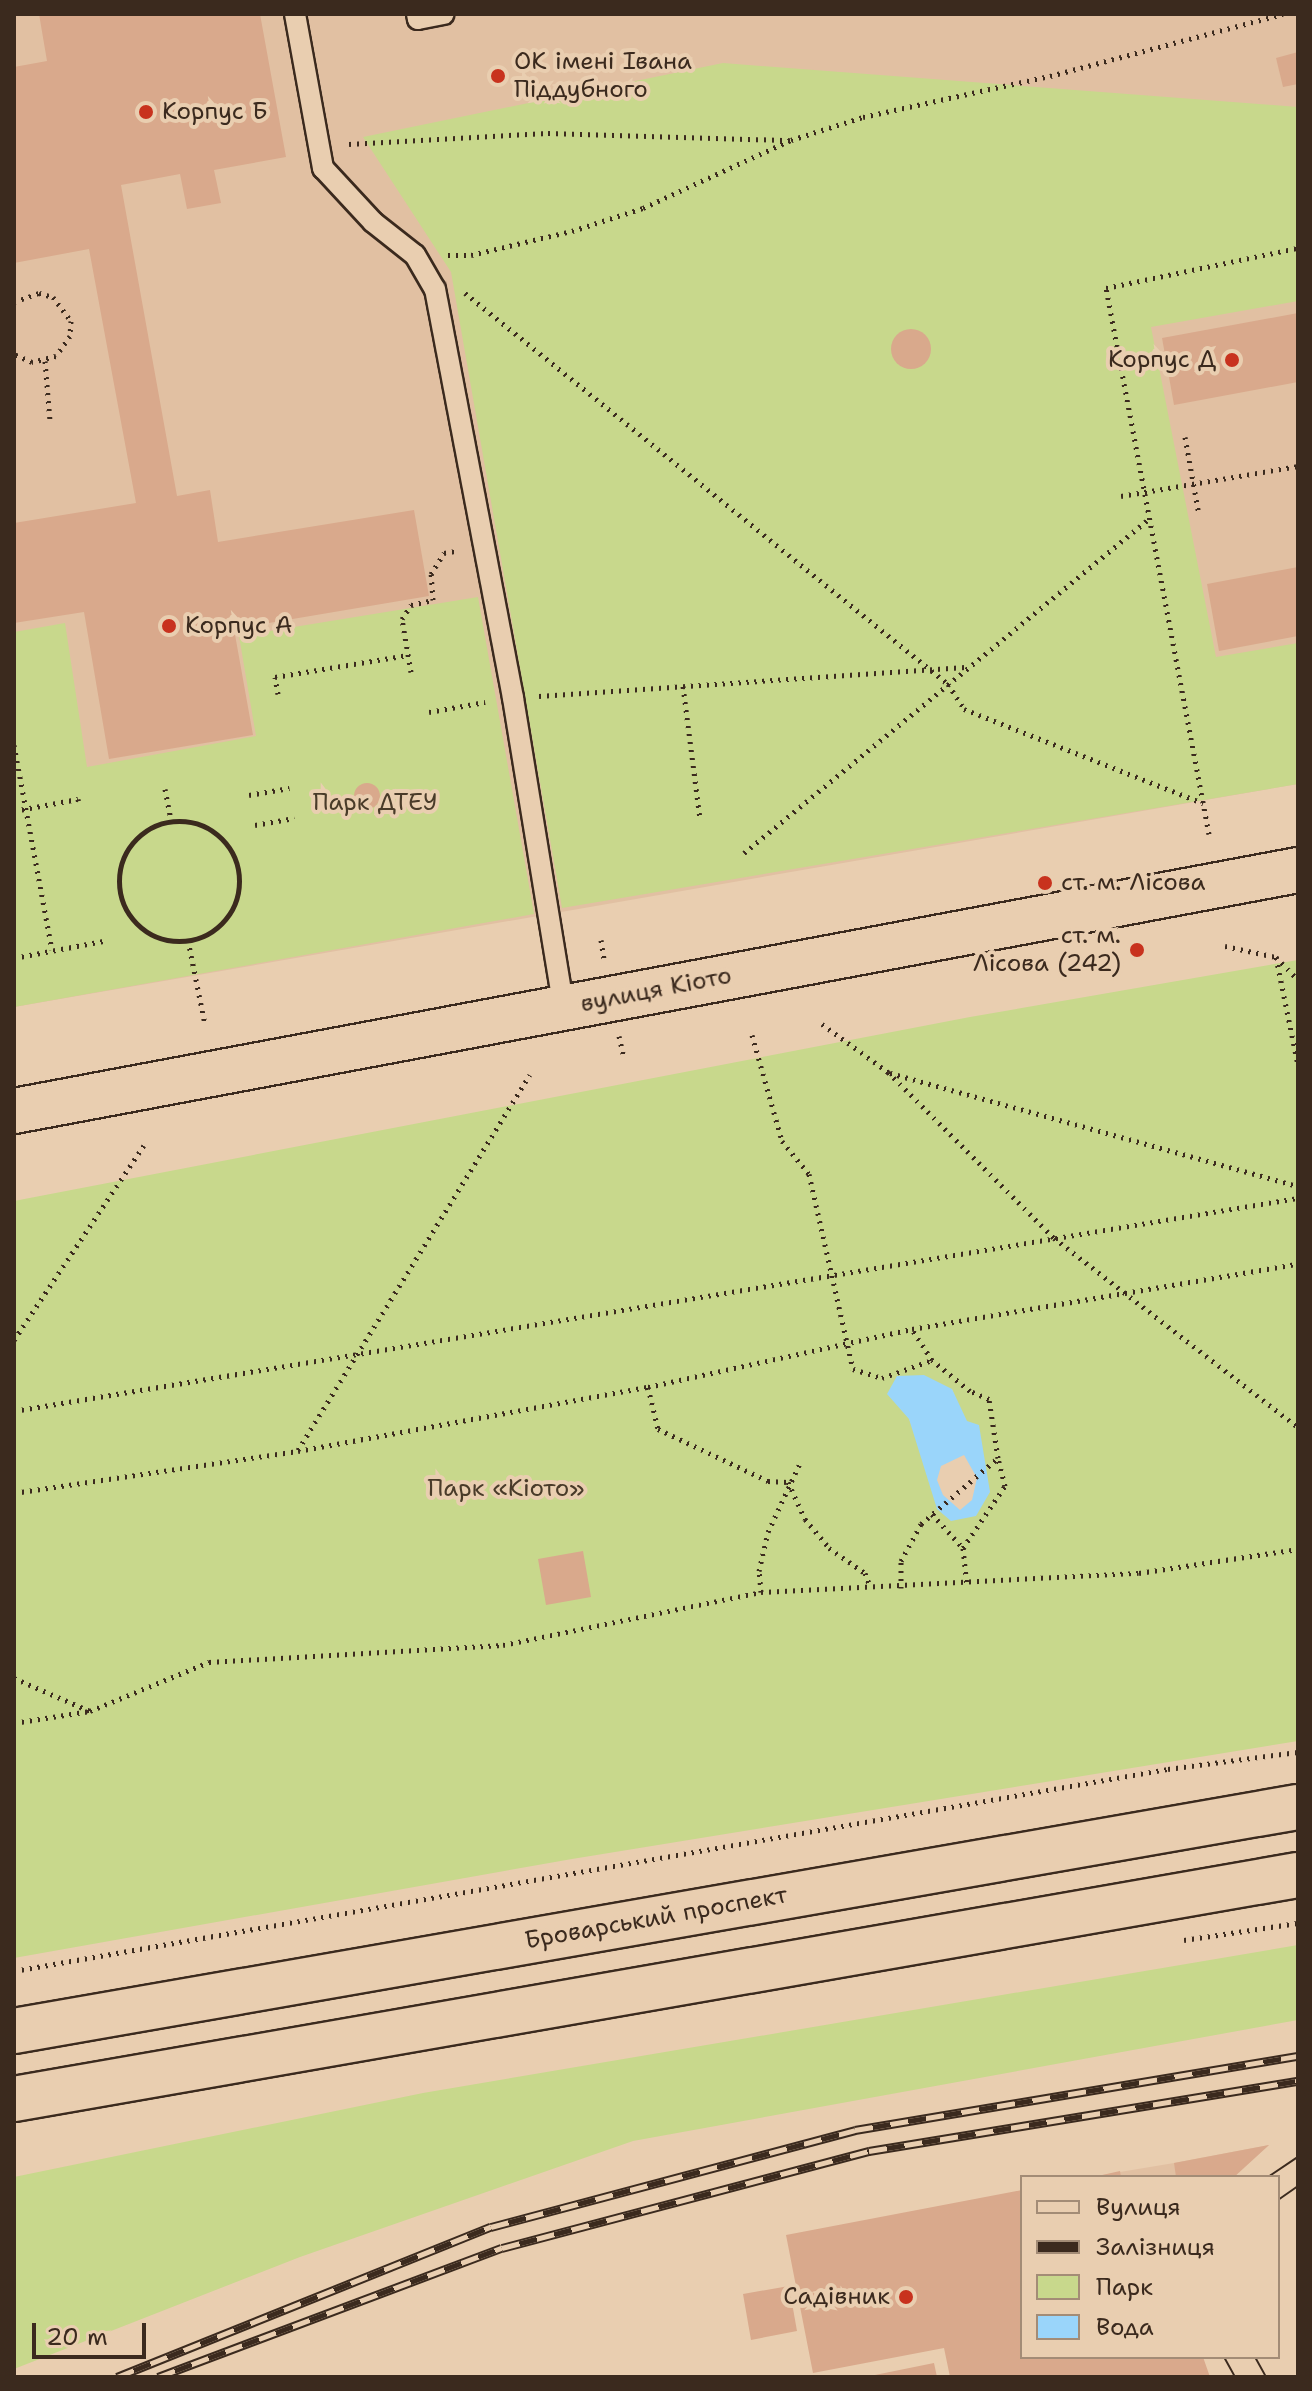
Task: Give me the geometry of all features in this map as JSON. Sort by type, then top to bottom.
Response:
[{"type":"main road","name":"вулиця Кіото","points":[[14,1111],[1298,870]]},
{"type":"main road","name":"Броварський проспект","points":[[14,2031],[1298,1807]]},
{"type":"main road","points":[[14,2099],[1298,1875]]},
{"type":"lane","points":[[295,14],[323,168],[337,187],[415,255],[435,289],[513,698],[564,1008]]},
{"type":"lane","points":[[417,14],[418,19],[444,14]]},
{"type":"path","points":[[415,255],[471,255],[572,231],[643,208],[791,140],[863,117],[1050,76],[1283,14]]},
{"type":"path","points":[[319,146],[548,133],[791,140]]},
{"type":"path","points":[[1209,834],[1106,288],[1298,248]]},
{"type":"path","points":[[415,255],[948,684],[964,709],[1203,803]]},
{"type":"path","points":[[14,302],[39,293],[65,307],[70,336],[56,356],[45,361],[14,354]]},
{"type":"path","points":[[45,361],[50,421]]},
{"type":"path","points":[[1185,437],[1199,515]]},
{"type":"path","points":[[1121,496],[1298,466]]},
{"type":"path","points":[[744,853],[1150,518]]},
{"type":"path","points":[[411,672],[402,619],[411,605],[433,600],[431,574],[444,553],[484,547]]},
{"type":"path","points":[[278,694],[275,677],[408,655]]},
{"type":"path","points":[[429,712],[513,698],[969,667]]},
{"type":"path","points":[[683,686],[700,819]]},
{"type":"path","points":[[14,745],[52,950]]},
{"type":"path","points":[[249,795],[289,788]]},
{"type":"path","points":[[165,789],[171,821]]},
{"type":"path","points":[[14,811],[78,799],[79,804]]},
{"type":"path","points":[[255,825],[294,818]]},
{"type":"path","points":[[171,821],[207,828],[222,839],[238,872],[232,908],[221,923],[188,940],[160,937],[136,922],[119,889],[126,853],[152,827],[171,821]]},
{"type":"path","points":[[188,940],[205,1024]]},
{"type":"path","points":[[14,958],[103,941]]},
{"type":"path","points":[[1225,946],[1276,957],[1298,980]]},
{"type":"path","points":[[1276,957],[1298,1065]]},
{"type":"path","points":[[822,1024],[888,1072],[1054,1238],[1131,1294],[1298,1427]]},
{"type":"path","points":[[752,1035],[782,1141],[809,1174],[853,1369],[882,1378],[932,1360]]},
{"type":"path","points":[[888,1072],[1298,1186]]},
{"type":"path","points":[[298,1451],[360,1357],[530,1075]]},
{"type":"path","points":[[14,1340],[144,1145]]},
{"type":"path","points":[[14,1411],[360,1357],[1298,1198]]},
{"type":"path","points":[[14,1493],[298,1451],[648,1387],[848,1347],[912,1329],[1298,1264]]},
{"type":"path","points":[[912,1329],[932,1360],[970,1391],[989,1399],[1005,1486],[963,1548]]},
{"type":"path","points":[[648,1387],[658,1429],[768,1481],[788,1482]]},
{"type":"path","points":[[901,1588],[909,1542],[934,1512],[998,1458]]},
{"type":"path","points":[[761,1592],[759,1571],[768,1532],[788,1482],[801,1461]]},
{"type":"path","points":[[788,1482],[805,1519],[829,1548],[865,1573],[870,1586]]},
{"type":"path","points":[[934,1512],[963,1548],[967,1584]]},
{"type":"path","points":[[14,1723],[90,1711],[209,1662],[503,1645],[761,1592],[870,1586],[901,1588],[1139,1573],[1298,1549]]},
{"type":"path","points":[[14,1678],[90,1711]]},
{"type":"path","points":[[14,1971],[1168,1769],[1298,1752]]},
{"type":"shaded area","points":[[14,14],[1298,14],[1298,784],[14,1007]]},
{"type":"shaded area","points":[[1269,2145],[1236,2175],[1102,2175]]},
{"type":"green space","points":[[723,63],[1298,107],[1298,301],[1151,327],[1216,657],[1298,643],[1298,784],[562,908],[451,272],[363,137]]},
{"type":"green space","name":"Парк ДТЕУ","points":[[478,597],[534,914],[14,1007],[14,632],[65,623],[87,767],[256,736],[239,636]]},
{"type":"green space","name":"Парк «Кіото»","points":[[1298,960],[1298,1741],[572,1859],[14,1958],[14,1201],[970,1017]],"holes":[[[952,1389],[990,1492],[951,1521],[909,1419]]]},
{"type":"green space","points":[[1298,1945],[1298,2020],[633,2141],[300,2257],[14,2369],[14,2177],[423,2093]]},
{"type":"water","points":[[924,1375],[952,1389],[967,1421],[979,1425],[990,1492],[976,1516],[951,1521],[937,1509],[909,1419],[887,1394],[897,1376]],"holes":[[[964,1455],[977,1478],[972,1500],[960,1510],[943,1495],[937,1480],[941,1466]]]},
{"type":"building","points":[[39,14],[260,14],[286,157],[214,170],[221,203],[187,209],[180,174],[121,185],[177,496],[210,490],[218,542],[414,510],[429,596],[234,629],[253,735],[109,759],[84,612],[14,623],[14,523],[136,503],[89,249],[14,263],[14,67],[47,61]]},
{"type":"building","points":[[1298,52],[1298,84],[1283,87],[1276,58]]},
{"type":"building","name":"Корпус Д","points":[[1298,313],[1298,382],[1174,405],[1162,338]]},
{"type":"building","points":[[911,329],[925,335],[931,349],[925,363],[911,369],[897,363],[891,349],[897,335]]},
{"type":"building","points":[[1298,567],[1298,636],[1219,651],[1207,584]]},
{"type":"building","points":[[367,783],[376,787],[380,796],[376,805],[367,809],[358,805],[354,796],[358,787]]},
{"type":"building","points":[[583,1551],[591,1597],[546,1605],[538,1559]]},
{"type":"building","points":[[1269,2145],[1236,2175],[1176,2175],[1174,2163]]},
{"type":"building","name":"Садівник","points":[[1020,2190],[1020,2359],[1204,2359],[1210,2377],[950,2377],[944,2348],[813,2373],[786,2235]]},
{"type":"building","points":[[789,2286],[797,2331],[751,2340],[743,2294]]},
{"type":"building","points":[[934,2363],[937,2377],[870,2377],[870,2376]]},
{"type":"tram line","points":[[1271,2175],[1298,2157]]},
{"type":"tram line","points":[[1280,2199],[1298,2186]]},
{"type":"tram line","points":[[1225,2359],[1235,2377]]},
{"type":"tram line","points":[[1256,2359],[1266,2377]]},
{"type":"railway","points":[[117,2377],[491,2227],[855,2130],[1298,2056]]},
{"type":"railway","points":[[158,2377],[502,2248],[869,2151],[1298,2081]]},
{"type":"place","name":"ОК імені Івана Піддубного","points":[[498,76]]},
{"type":"place","name":"Корпус Б","points":[[146,112]]},
{"type":"place","name":"Корпус Д","points":[[1232,360]]},
{"type":"place","name":"Корпус А","points":[[169,626]]},
{"type":"place","name":"ст. м. Лісова","points":[[1045,883]]},
{"type":"place","name":"ст. м. Лісова (242)","points":[[1137,950]]},
{"type":"place","name":"Садівник","points":[[906,2297]]}]
